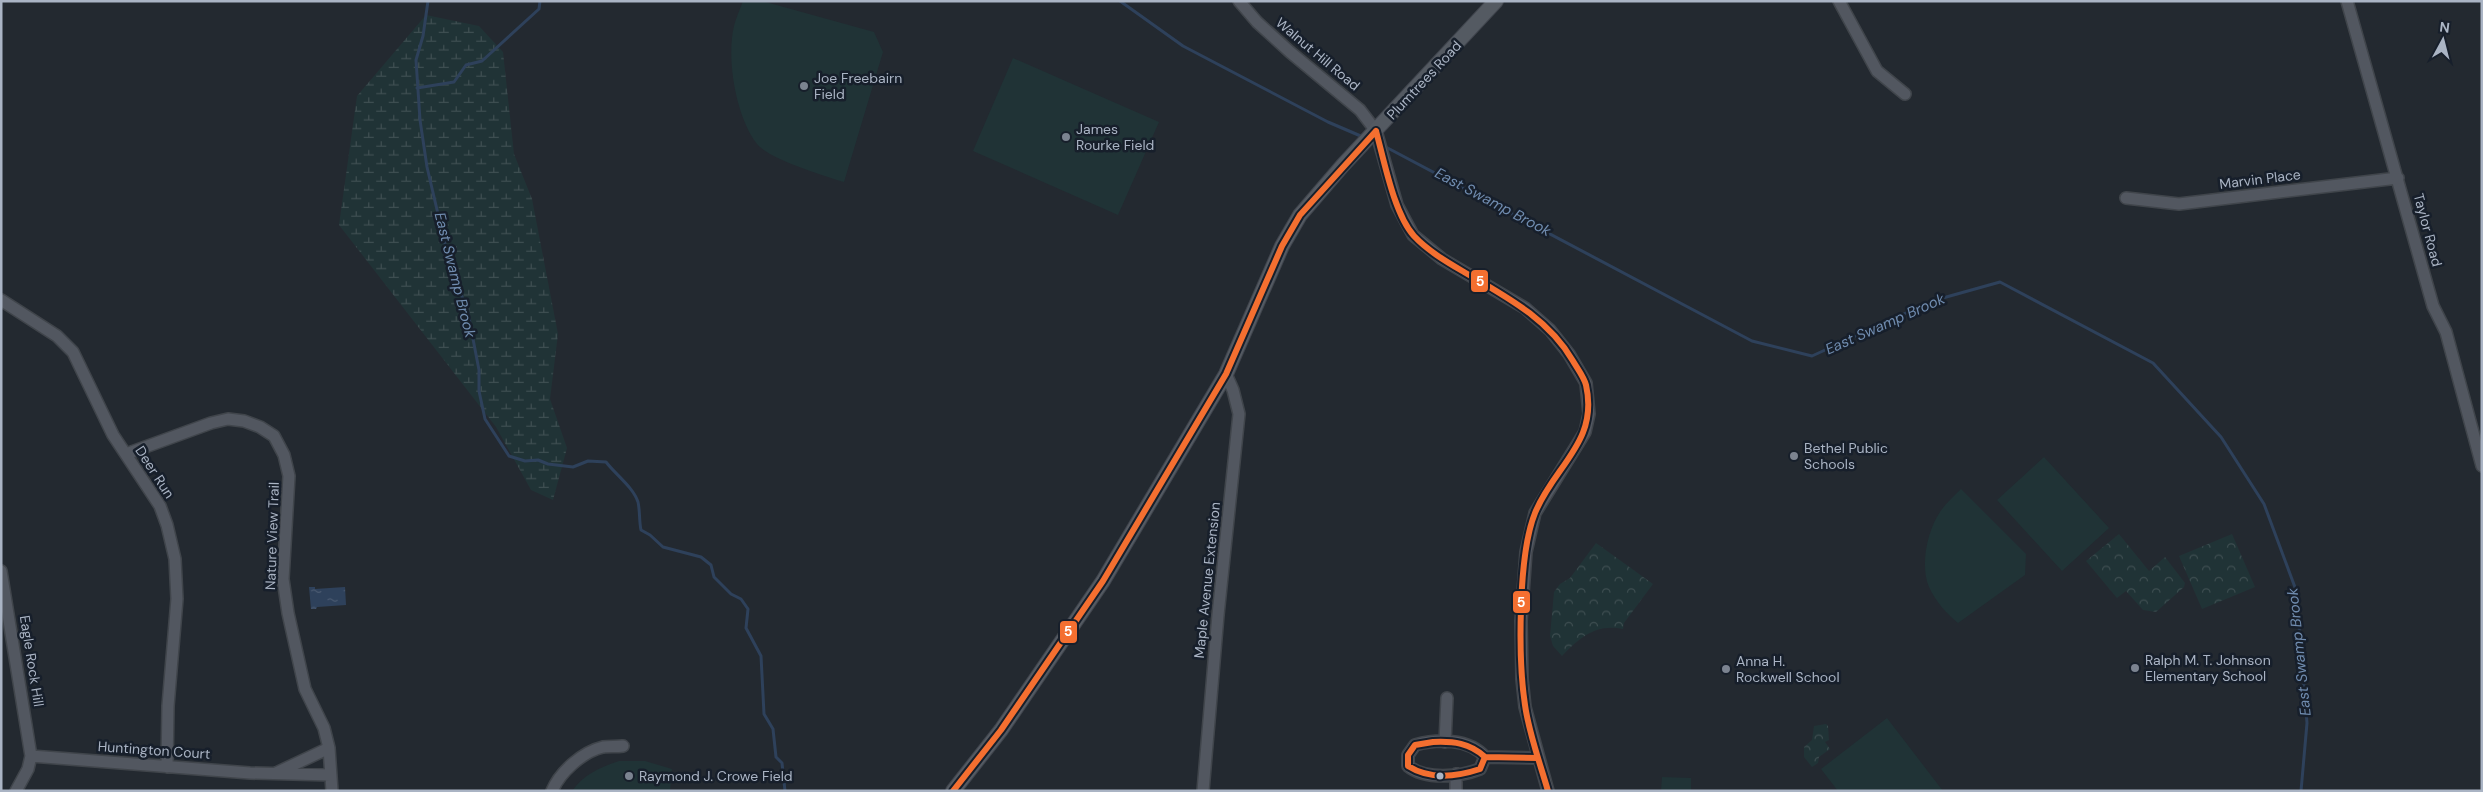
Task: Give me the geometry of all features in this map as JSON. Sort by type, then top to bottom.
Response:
[{"type":"main road","name":"Plumtrees Road","points":[[953,791],[1001,730],[1104,581],[1226,374],[1289,234],[1309,204],[1496,1]]},
{"type":"street","name":"Walnut Hill Road","points":[[1239,1],[1257,22],[1290,52],[1360,110],[1376,133]]},
{"type":"street","points":[[1839,1],[1877,71],[1905,94]]},
{"type":"street","name":"Taylor Road","points":[[2348,1],[2432,306],[2446,332],[2482,466]]},
{"type":"street","points":[[1376,133],[1397,204],[1413,235],[1442,259],[1524,308],[1550,330],[1580,370],[1586,383],[1589,414],[1585,432],[1535,513],[1526,552],[1521,621],[1522,679],[1525,707],[1537,758],[1548,791]]},
{"type":"street","name":"Marvin Place","points":[[2126,198],[2179,204],[2398,178]]},
{"type":"street","name":"Deer Run","points":[[1,300],[66,343],[79,362],[113,435],[160,506],[167,525],[175,559],[177,599],[168,706],[167,766]]},
{"type":"street","name":"Maple Avenue Extension","points":[[1203,791],[1218,615],[1239,414],[1233,390],[1226,374]]},
{"type":"street","name":"Nature View Trail","points":[[126,454],[211,423],[228,419],[244,421],[260,427],[274,436],[284,455],[289,476],[283,578],[288,613],[305,688],[324,728],[329,748],[332,791]]},
{"type":"street","name":"Eagle Rock Hill","points":[[1,571],[31,756]]},
{"type":"street","points":[[1445,742],[1448,698]]},
{"type":"street","points":[[1485,757],[1480,769],[1456,774],[1417,773],[1408,766],[1408,755],[1415,745],[1425,742],[1464,742],[1478,749],[1485,757],[1537,758]]},
{"type":"street","points":[[552,791],[563,773],[591,751],[604,747],[623,746]]},
{"type":"street","name":"Huntington Court","points":[[274,774],[329,748]]},
{"type":"street","points":[[16,791],[28,769],[31,756]]},
{"type":"street","name":"Huntington Court","points":[[31,756],[274,774],[331,775]]},
{"type":"street","points":[[1456,774],[1456,791]]},
{"type":"green space","name":"Joe Freebairn Field","points":[[743,1],[762,1],[874,32],[883,52],[844,182],[785,161],[763,150],[750,133],[738,104],[731,55],[734,26]]},
{"type":"green space","points":[[426,15],[479,26],[503,52],[514,154],[532,199],[558,334],[550,399],[567,448],[553,500],[531,490],[496,427],[339,225],[357,96]]},
{"type":"green space","name":"James Rourke Field","points":[[1013,58],[1159,122],[1118,215],[973,151]]},
{"type":"green space","points":[[2044,457],[2109,528],[2062,571],[1997,500]]},
{"type":"green space","points":[[1961,489],[2026,554],[2025,575],[1958,623],[1942,607],[1929,587],[1926,579],[1925,559],[1928,539],[1935,520],[1944,506]]},
{"type":"green space","points":[[2119,534],[2149,571],[2165,557],[2185,583],[2184,587],[2156,612],[2143,610],[2126,591],[2117,598],[2086,561]]},
{"type":"green space","points":[[2232,534],[2255,587],[2202,609],[2179,556]]},
{"type":"green space","points":[[1596,543],[1653,584],[1624,623],[1623,629],[1604,628],[1596,630],[1575,643],[1562,656],[1553,646],[1550,636],[1554,592],[1560,584],[1570,578]]},
{"type":"green space","points":[[1887,718],[1943,791],[1838,791],[1821,769]]},
{"type":"green space","points":[[1826,724],[1828,726],[1829,740],[1825,742],[1830,749],[1819,757],[1818,763],[1812,767],[1804,757],[1804,747],[1812,740],[1814,726]]},
{"type":"green space","name":"Raymond J. Crowe Field","points":[[619,761],[645,761],[672,769],[670,791],[572,791],[593,772]]},
{"type":"green space","points":[[1662,777],[1691,778],[1691,791],[1661,791]]},
{"type":"water","points":[[309,587],[315,587],[315,589],[345,587],[346,605],[311,609]]},
{"type":"waterway","name":"East Swamp Brook","points":[[428,1],[423,36],[416,60],[420,120],[427,167],[449,261],[468,313],[479,370],[479,391],[485,419],[509,456],[525,461],[538,460],[548,464],[573,467],[588,461],[606,462],[636,497],[639,505],[641,530],[650,535],[663,547],[701,557],[711,565],[714,577],[731,594],[741,599],[748,609],[746,628],[761,656],[764,714],[773,729],[776,757],[782,763],[785,791]]},
{"type":"waterway","points":[[417,88],[454,82],[466,65],[482,61],[539,9],[540,1]]},
{"type":"waterway","name":"East Swamp Brook","points":[[1120,1],[1183,46],[1328,122],[1363,137]]},
{"type":"waterway","name":"East Swamp Brook","points":[[1382,145],[1752,341],[1812,356],[1932,301],[2000,282],[2153,363],[2221,437],[2264,504],[2296,590],[2307,723],[2301,791]]},
{"type":"transit line","name":"5","points":[[1376,131],[1395,201],[1414,236],[1438,256],[1510,299],[1538,320],[1563,346],[1586,385],[1588,405],[1586,422],[1581,438],[1543,496],[1529,531],[1525,554],[1521,608],[1523,685],[1532,738],[1548,791]]},
{"type":"transit line","name":"5","points":[[953,791],[1001,730],[1103,581],[1226,374],[1282,246],[1300,215],[1376,131]]},
{"type":"transit line","name":"5","points":[[1433,742],[1454,743],[1467,746],[1479,752],[1485,757],[1480,769],[1462,774],[1443,776],[1425,774],[1408,766],[1408,755],[1415,745],[1433,742]]},
{"type":"transit line","name":"5","points":[[1485,757],[1537,758]]},
{"type":"place","name":"Joe Freebairn Field","points":[[804,86]]},
{"type":"place","name":"James Rourke Field","points":[[1066,137]]},
{"type":"place","name":"Bethel Public Schools","points":[[1794,456]]},
{"type":"place","name":"Ralph M. T. Johnson Elementary School","points":[[2135,668]]},
{"type":"place","name":"Anna H. Rockwell School","points":[[1726,669]]},
{"type":"place","name":"Raymond J. Crowe Field","points":[[629,776]]}]
